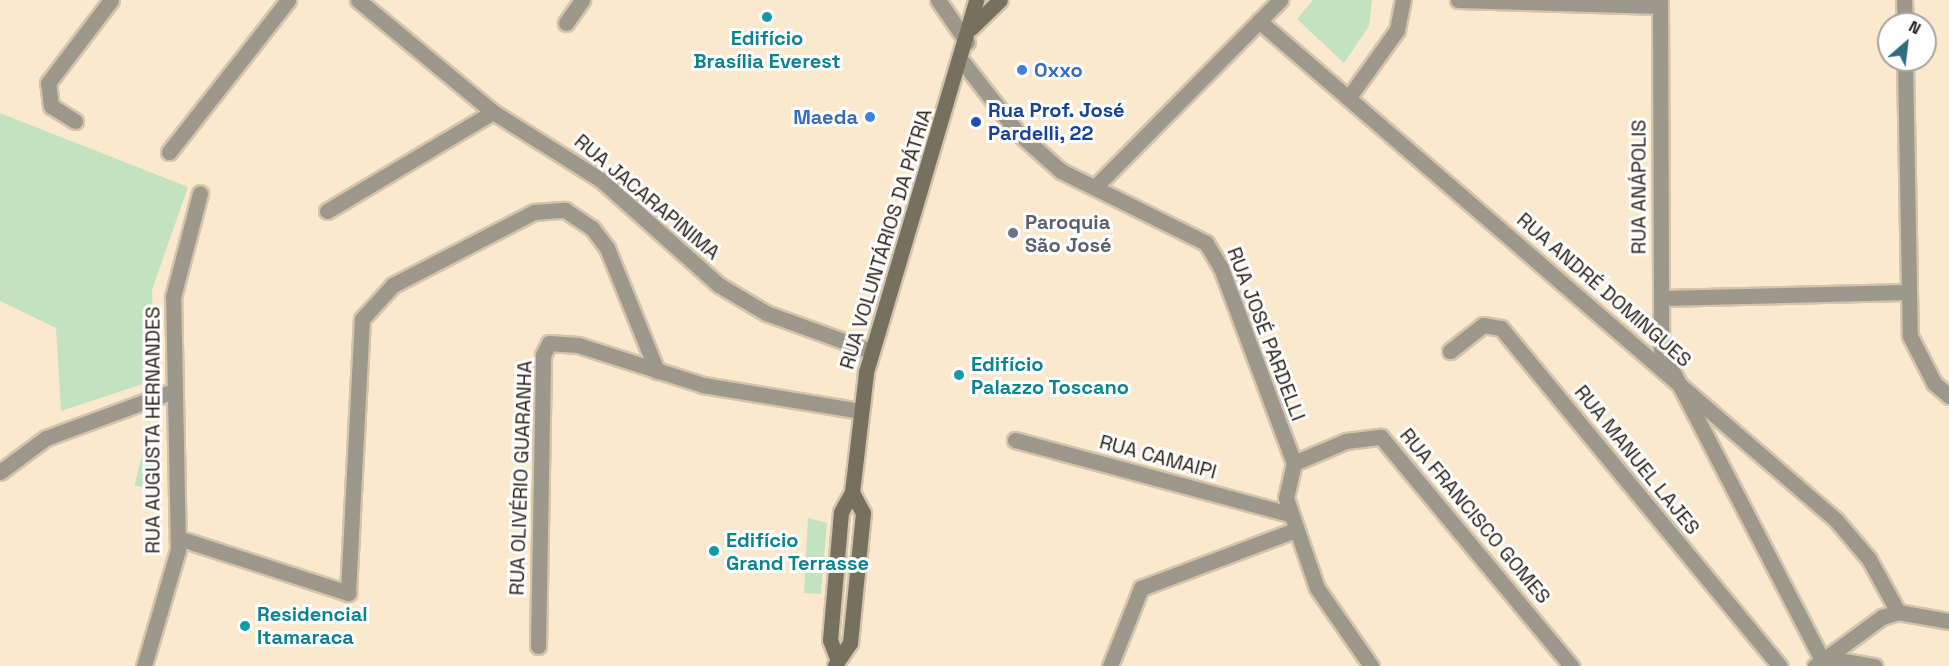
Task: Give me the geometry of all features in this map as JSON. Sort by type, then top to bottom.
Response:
[{"type":"main road","name":"RUA VOLUNTÁRIOS DA PÁTRIA","points":[[836,662],[830,640],[840,528],[852,492],[860,411],[871,351],[962,61],[976,0]]},
{"type":"main road","points":[[969,35],[1000,0]]},
{"type":"main road","name":"RUA VOLUNTÁRIOS DA PÁTRIA","points":[[836,662],[850,643],[862,513],[852,492]]},
{"type":"street","points":[[75,121],[51,106],[48,83],[111,0]]},
{"type":"street","points":[[169,152],[288,0]]},
{"type":"street","name":"RUA JACARAPINIMA","points":[[358,0],[493,112],[572,158],[741,299],[871,351]]},
{"type":"street","points":[[566,23],[582,0]]},
{"type":"street","points":[[938,0],[969,35]]},
{"type":"street","points":[[1096,186],[1280,0]]},
{"type":"street","points":[[1348,98],[1397,30],[1403,0]]},
{"type":"street","points":[[1458,0],[1660,3]]},
{"type":"street","name":"RUA ANÁPOLIS","points":[[1660,3],[1661,349],[1670,373]]},
{"type":"street","name":"RUA ANDRÉ DOMINGUES","points":[[1259,21],[1670,373],[1836,520],[1869,559],[1898,612]]},
{"type":"street","name":"RUA JOSÉ PARDELLI","points":[[962,61],[1035,151],[1061,171],[1191,232],[1215,254],[1294,463]]},
{"type":"street","points":[[1905,72],[1908,292],[1913,346],[1934,383],[1949,396]]},
{"type":"street","points":[[327,211],[493,112]]},
{"type":"street","name":"RUA AUGUSTA HERNANDES","points":[[144,666],[168,597],[178,538],[173,391],[173,297],[200,193]]},
{"type":"street","points":[[178,538],[348,592],[362,320],[393,285],[534,212],[565,210],[592,228],[607,248],[657,371]]},
{"type":"street","points":[[1661,298],[1908,292]]},
{"type":"street","name":"RUA MANUEL LAJES","points":[[1450,351],[1483,325],[1501,328],[1780,666]]},
{"type":"street","name":"RUA OLIVÉRIO GUARANHA","points":[[538,646],[543,355],[549,343],[559,340],[703,385],[860,411]]},
{"type":"street","points":[[1670,373],[1823,662]]},
{"type":"street","points":[[0,472],[46,438],[173,391]]},
{"type":"street","name":"RUA FRANCISCO GOMES","points":[[1294,463],[1346,441],[1381,437],[1571,666]]},
{"type":"street","name":"RUA CAMAIPI","points":[[1015,440],[1290,514]]},
{"type":"street","points":[[1294,463],[1286,498],[1295,530],[1317,588],[1371,666]]},
{"type":"street","points":[[1110,666],[1141,588],[1295,530]]},
{"type":"street","points":[[1823,662],[1872,623],[1898,612],[1949,621]]},
{"type":"street","points":[[1823,662],[1874,666]]},
{"type":"green space","points":[[1313,0],[1372,0],[1369,26],[1344,63],[1297,19]]},
{"type":"green space","points":[[0,113],[188,187],[152,290],[155,380],[61,411],[56,328],[0,301]]},
{"type":"green space","points":[[149,427],[161,430],[146,488],[134,485]]},
{"type":"green space","points":[[808,518],[827,523],[821,594],[804,593]]},
{"type":"place","name":"Edifício Brasília Everest","points":[[767,17]]},
{"type":"place","name":"Oxxo","points":[[1022,70]]},
{"type":"place","name":"Maeda","points":[[870,117]]},
{"type":"place","name":"Rua Prof. José Pardelli, 22","points":[[976,122]]},
{"type":"place","name":"Paroquia São José","points":[[1013,233]]},
{"type":"place","name":"Edifício Palazzo Toscano","points":[[959,375]]},
{"type":"place","name":"Edifício Grand Terrasse","points":[[714,551]]},
{"type":"place","name":"Residencial Itamaraca","points":[[245,626]]}]
